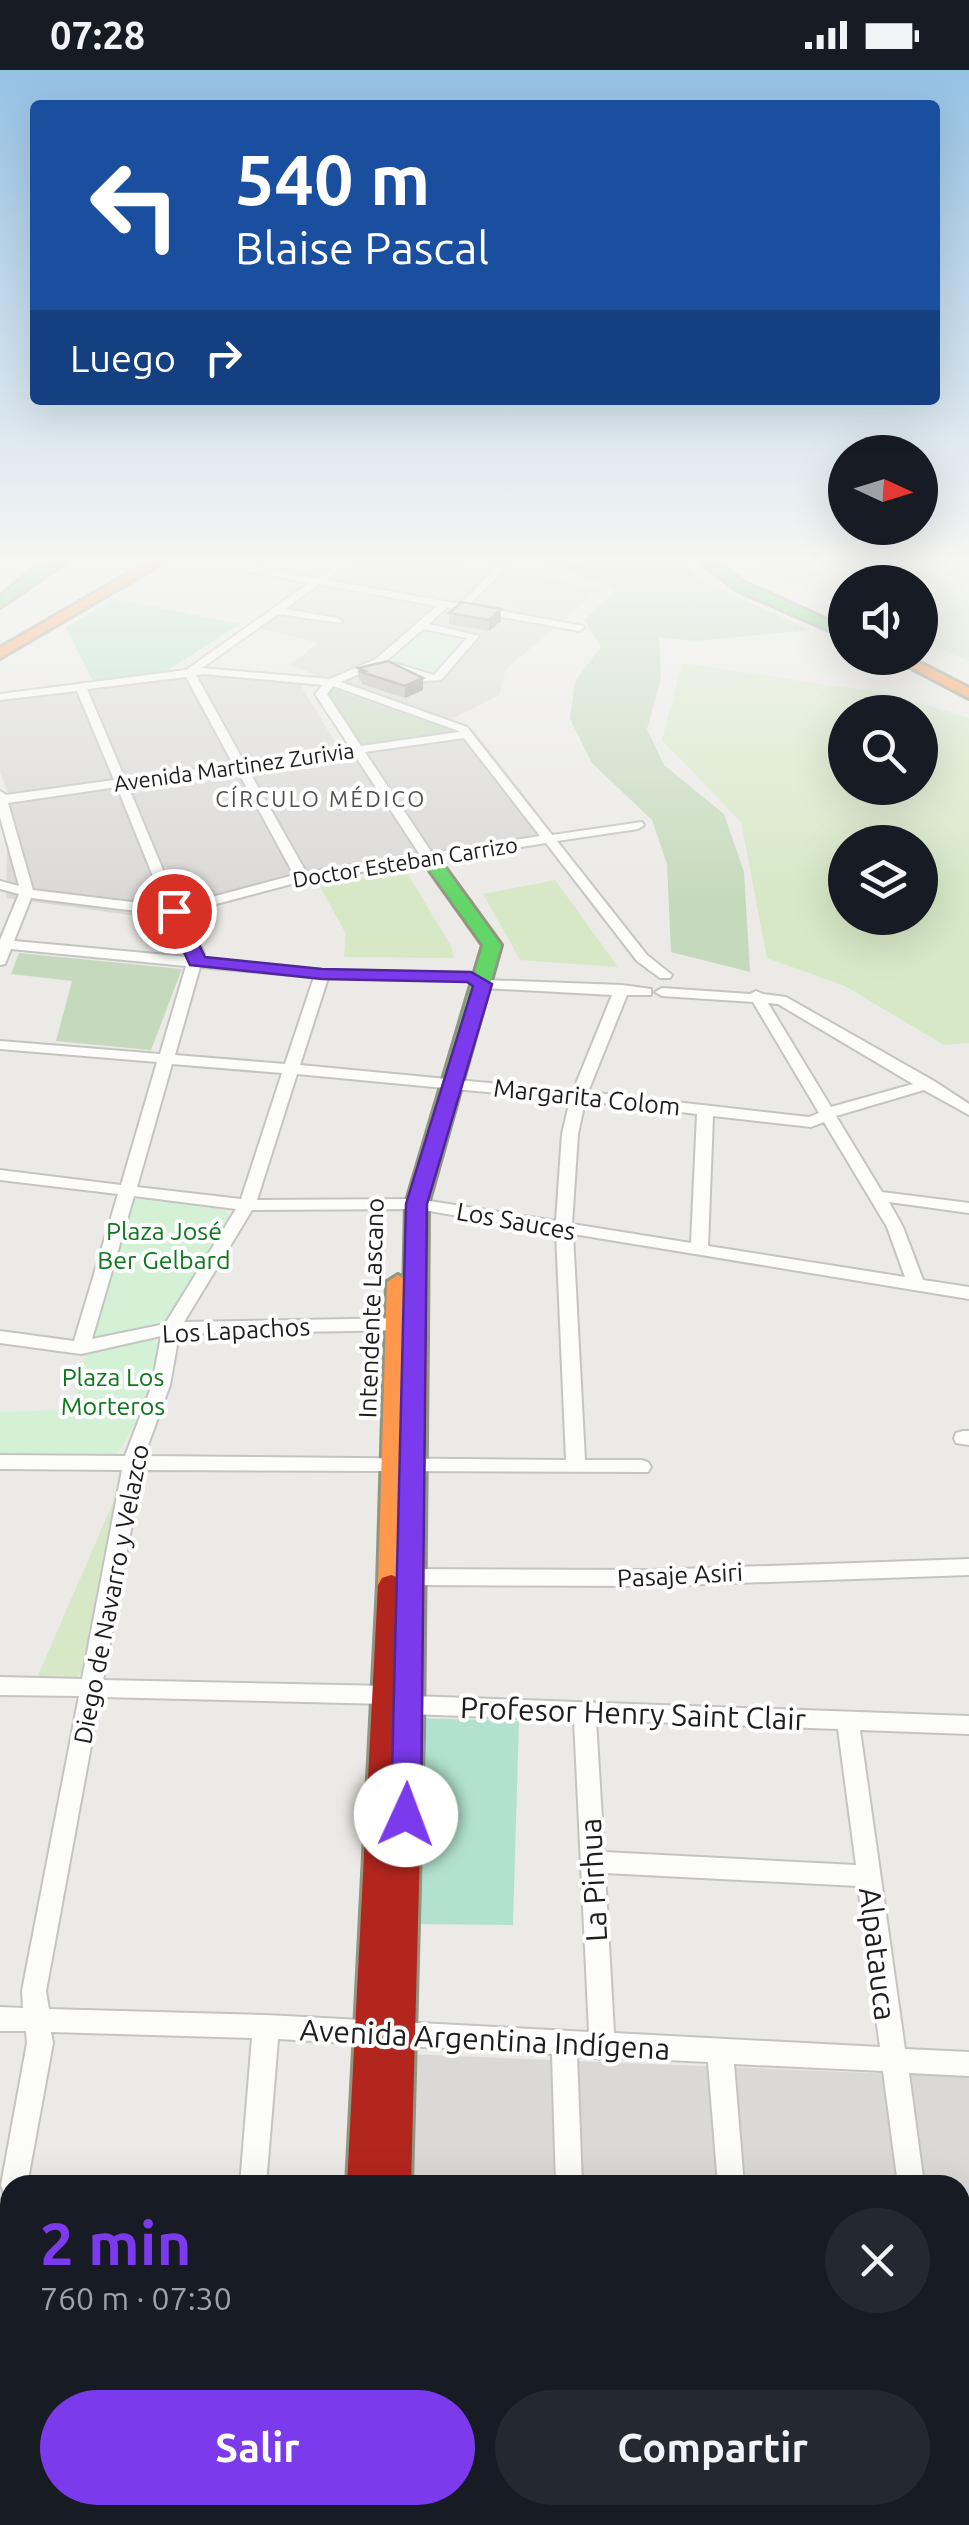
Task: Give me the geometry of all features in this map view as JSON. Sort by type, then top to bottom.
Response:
[{"type":"main road","points":[[933,675],[969,694]]},
{"type":"main road","name":"Intendente Lascano","points":[[394,2175],[408,1203],[477,981],[478,947],[435,883],[428,858]]},
{"type":"main road","name":"Intendente Lascano","points":[[364,2175],[370,2034],[400,1700]]},
{"type":"street","points":[[358,671],[331,682],[323,689],[322,700],[428,858]]},
{"type":"street","points":[[408,671],[432,679],[448,671]]},
{"type":"street","points":[[189,672],[302,877]]},
{"type":"street","points":[[0,697],[189,672],[331,682],[468,734],[642,958],[655,982]]},
{"type":"street","points":[[80,687],[174,911],[194,944],[197,962],[126,1188],[82,1348]]},
{"type":"street","name":"Avenida Martinez Zurivia","points":[[0,798],[468,734]]},
{"type":"street","points":[[0,798],[26,890],[0,961]]},
{"type":"street","name":"Doctor Esteban Carrizo","points":[[174,911],[302,877],[638,825]]},
{"type":"street","points":[[0,885],[43,897],[174,911]]},
{"type":"street","points":[[3,945],[322,974],[622,989],[655,982],[704,993],[756,995],[794,1006],[969,1110]]},
{"type":"street","name":"Diego de Navarro y Velazco","points":[[16,2175],[40,2042],[34,1990],[134,1463],[162,1386],[170,1328],[247,1205],[322,974]]},
{"type":"street","points":[[576,1466],[566,1230],[570,1135],[578,1096],[622,989]]},
{"type":"street","points":[[756,995],[877,1196],[916,1284]]},
{"type":"street","name":"Margarita Colom","points":[[0,1045],[446,1081],[812,1122],[929,1084]]},
{"type":"street","points":[[699,1250],[705,1110]]},
{"type":"street","name":"Los Sauces","points":[[0,1175],[247,1205],[408,1203],[969,1293]]},
{"type":"street","points":[[877,1196],[969,1208]]},
{"type":"street","name":"Los Lapachos","points":[[2,1343],[82,1348],[105,1346],[170,1328],[406,1324]]},
{"type":"street","points":[[0,1462],[642,1468]]},
{"type":"street","name":"Pasaje Asiri","points":[[402,1577],[684,1578],[848,1568],[969,1567]]},
{"type":"street","name":"Profesor Henry Saint Clair","points":[[0,1686],[400,1700],[585,1713],[969,1725]]},
{"type":"street","name":"La Pirhua","points":[[585,1713],[602,2046]]},
{"type":"street","name":"Alpatauca","points":[[848,1722],[890,2060],[909,2175]]},
{"type":"street","points":[[593,1862],[867,1876]]},
{"type":"street","name":"Avenida Argentina Indígena","points":[[0,2019],[266,2028],[969,2064]]},
{"type":"street","points":[[254,2175],[266,2028]]},
{"type":"street","points":[[564,2045],[570,2175]]},
{"type":"street","points":[[720,2052],[730,2175]]},
{"type":"shaded area","points":[[305,671],[506,671],[499,695],[443,723]]},
{"type":"shaded area","points":[[200,675],[298,681],[338,747],[473,729],[561,843],[295,885],[184,915],[187,923],[6,898],[8,793],[0,772],[0,700]]},
{"type":"shaded area","points":[[407,2054],[969,2077],[969,2175],[404,2175]]},
{"type":"green space","points":[[87,671],[167,671],[163,673],[93,682]]},
{"type":"green space","points":[[413,671],[439,671],[426,676]]},
{"type":"green space","points":[[583,671],[661,671],[647,729],[664,765],[724,814],[744,872],[750,972],[671,952],[667,864],[652,820],[592,763],[570,719],[575,682]]},
{"type":"green space","points":[[680,671],[733,671],[892,695],[828,695],[828,805],[938,805],[938,709],[969,718],[969,1043],[944,1045],[845,986],[767,958],[741,822],[662,740]]},
{"type":"green space","points":[[333,689],[457,732],[360,745],[328,696]]},
{"type":"green space","points":[[406,871],[451,946],[454,958],[344,957],[346,934],[319,885]]},
{"type":"green space","points":[[555,880],[618,967],[520,960],[483,894]]},
{"type":"green space","points":[[19,953],[182,969],[151,1050],[56,1041],[72,981],[11,974]]},
{"type":"green space","name":"Plaza José Ber Gelbard","points":[[142,1198],[225,1210],[231,1218],[164,1324],[97,1337],[94,1333],[131,1201]]},
{"type":"green space","name":"Plaza Los Morteros","points":[[150,1339],[160,1343],[146,1405],[117,1455],[0,1457],[0,1412],[71,1410],[85,1354]]},
{"type":"green space","points":[[118,1491],[83,1669],[78,1677],[37,1678]]},
{"type":"green space","points":[[418,1718],[519,1721],[513,1925],[417,1924]]},
{"type":"building","points":[[408,671],[423,678],[405,686],[361,672]]},
{"type":"traffic: fast","points":[[415,1338],[417,1204],[492,945],[429,858]]},
{"type":"traffic: slow","points":[[933,675],[969,694]]},
{"type":"traffic: slow","points":[[391,1585],[398,1282]]},
{"type":"traffic: slow","points":[[409,1734],[415,1338]]},
{"type":"traffic: jam","points":[[364,2175],[391,1585]]},
{"type":"traffic: jam","points":[[394,2175],[409,1734]]},
{"type":"district","name":"CÍRCULO MÉDICO","points":[[321,799]]},
{"type":"route","points":[[174,911],[194,944],[197,962],[322,974],[471,977],[483,984],[416,1204],[406,1815]]}]
